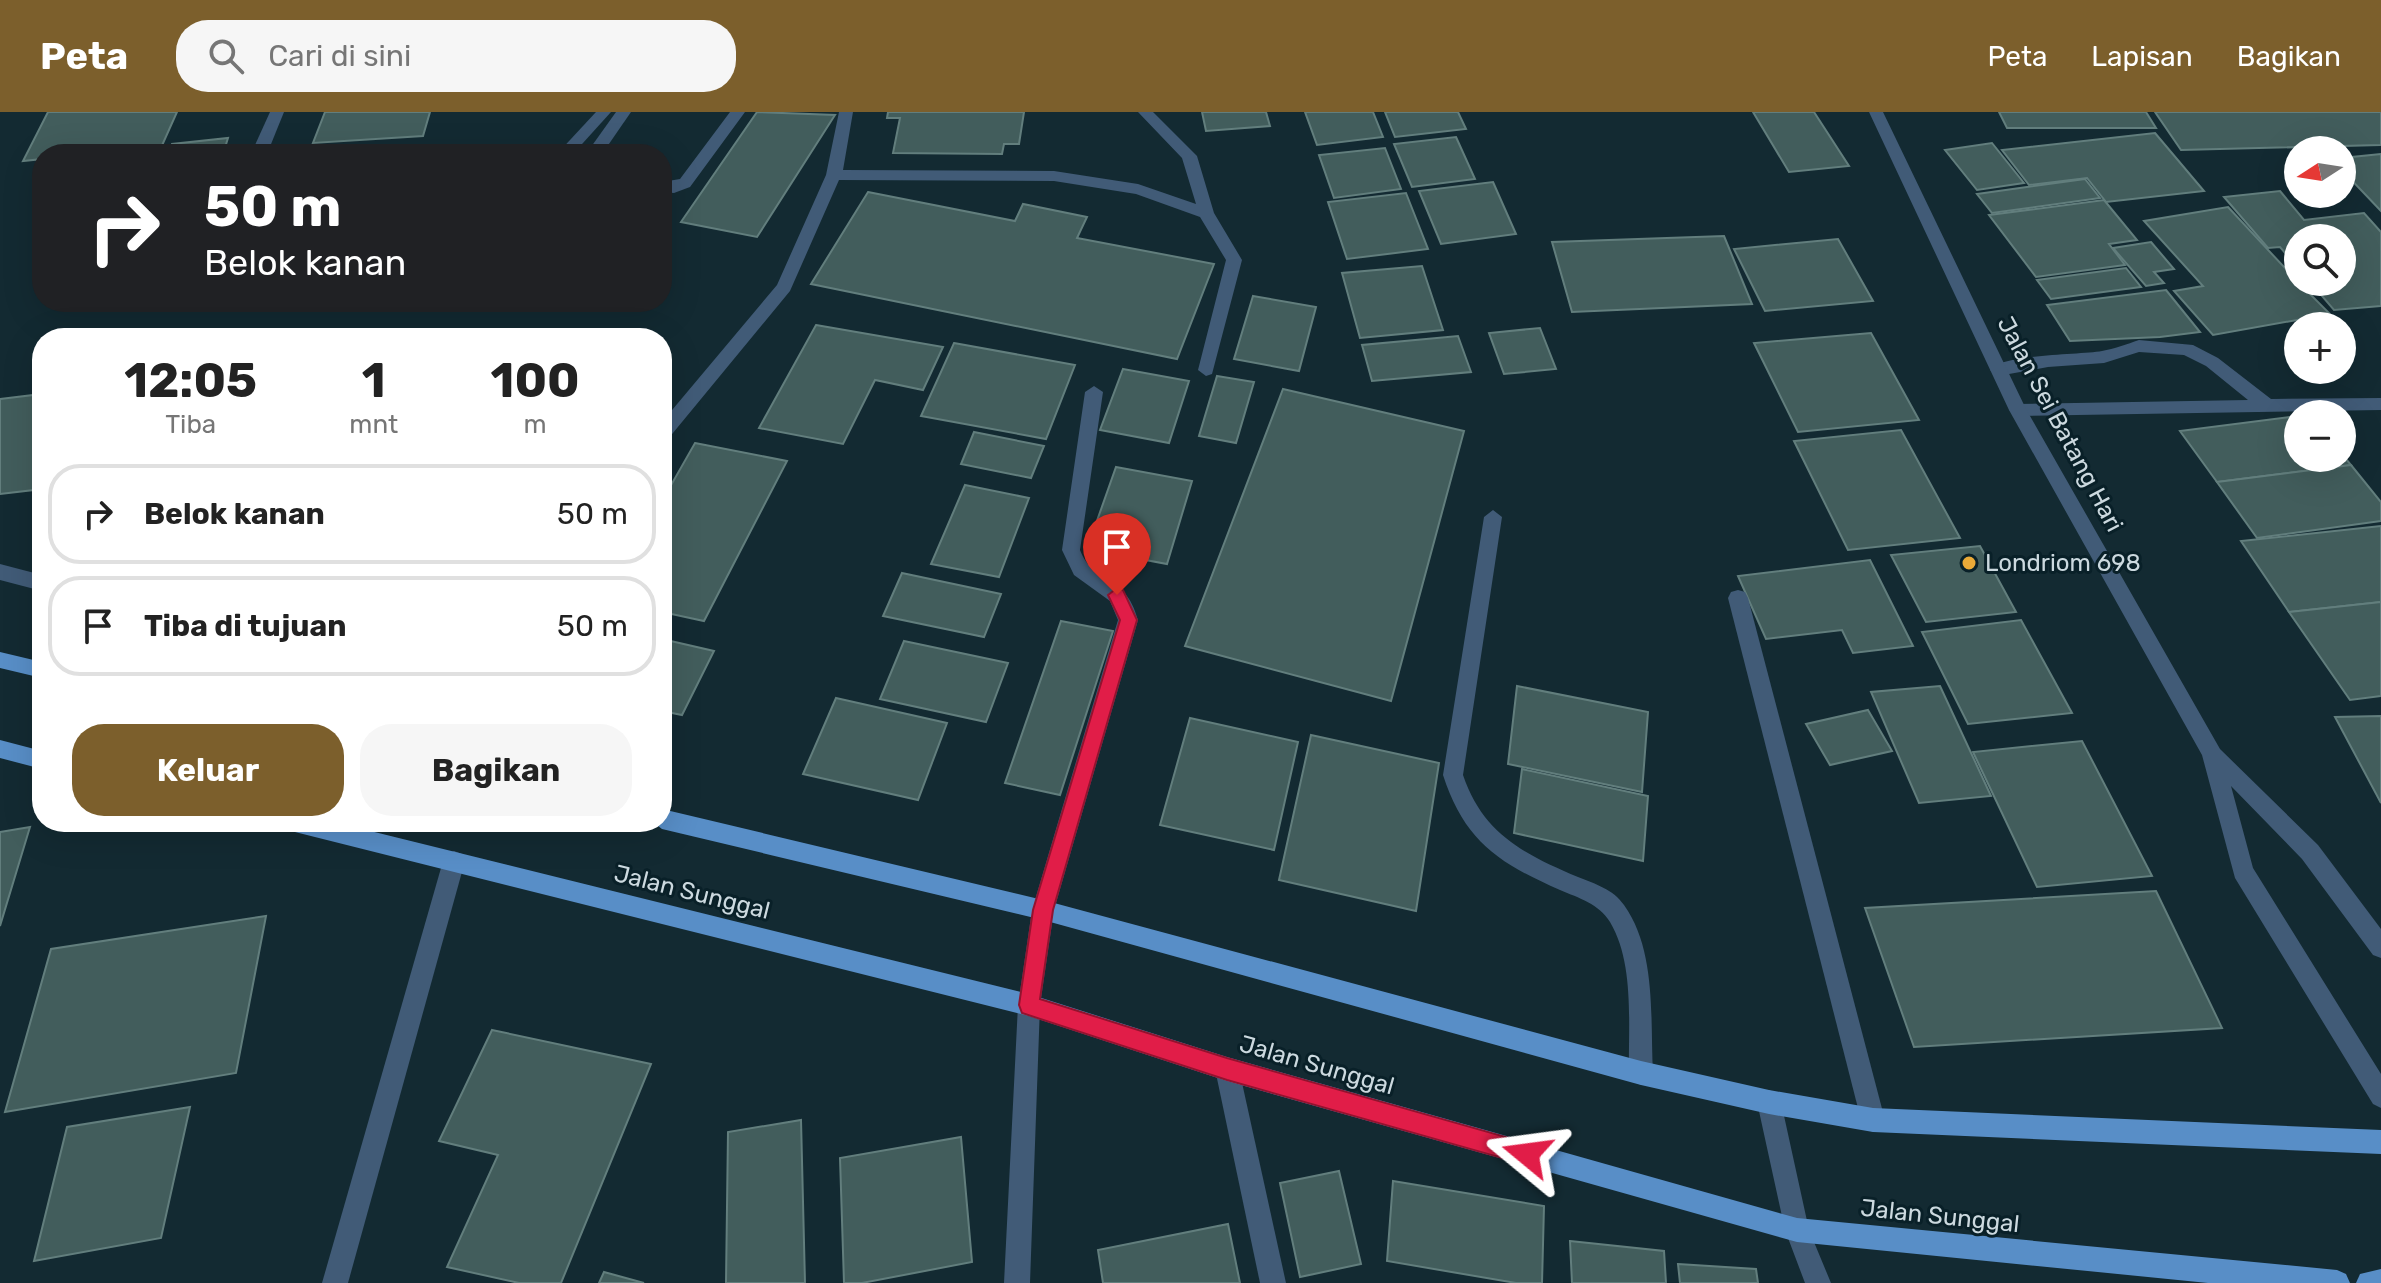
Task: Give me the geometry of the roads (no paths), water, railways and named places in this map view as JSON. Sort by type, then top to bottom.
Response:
[{"type":"main road","points":[[0,660],[32,668]]},
{"type":"main road","points":[[0,749],[32,757]]},
{"type":"main road","points":[[672,821],[1043,910],[1641,1073],[1769,1102],[1873,1120],[2381,1142]]},
{"type":"main road","name":"Jalan Sunggal","points":[[336,832],[1029,1005],[1227,1069],[1797,1230],[2337,1283]]},
{"type":"main road","points":[[2369,1283],[2381,1282]]},
{"type":"street","points":[[263,144],[277,112]]},
{"type":"street","points":[[574,144],[604,112]]},
{"type":"street","points":[[601,144],[624,112]]},
{"type":"street","points":[[672,188],[685,183],[738,112]]},
{"type":"street","points":[[672,422],[784,287],[834,175],[846,112]]},
{"type":"street","points":[[1145,112],[1189,156],[1206,213],[1234,260],[1206,370]]},
{"type":"street","name":"Jalan Sei Batang Hari","points":[[1876,112],[2018,410],[2212,753],[2243,871],[2381,1096]]},
{"type":"street","points":[[834,175],[1054,176],[1138,189],[1206,213]]},
{"type":"street","points":[[1998,370],[2048,361],[2104,357],[2139,346],[2187,349],[2212,362],[2267,406]]},
{"type":"street","points":[[1017,1283],[1029,1005],[1043,910],[1128,620],[1117,595],[1085,578],[1076,566],[1071,550],[1094,392]]},
{"type":"street","points":[[2018,410],[2381,404]]},
{"type":"street","points":[[1493,517],[1453,775],[1458,798],[1489,840],[1505,853],[1613,905],[1623,925],[1636,970],[1641,1073]]},
{"type":"street","points":[[0,572],[32,580]]},
{"type":"street","points":[[1738,598],[1873,1120]]},
{"type":"street","name":"Jalan Sei Batang Hari","points":[[2212,753],[2310,852],[2381,947]]},
{"type":"street","points":[[335,1283],[454,861]]},
{"type":"street","points":[[1227,1069],[1273,1283]]},
{"type":"street","points":[[1769,1102],[1797,1230],[1818,1283]]},
{"type":"place","name":"Londriom 698","points":[[1969,563]]}]
